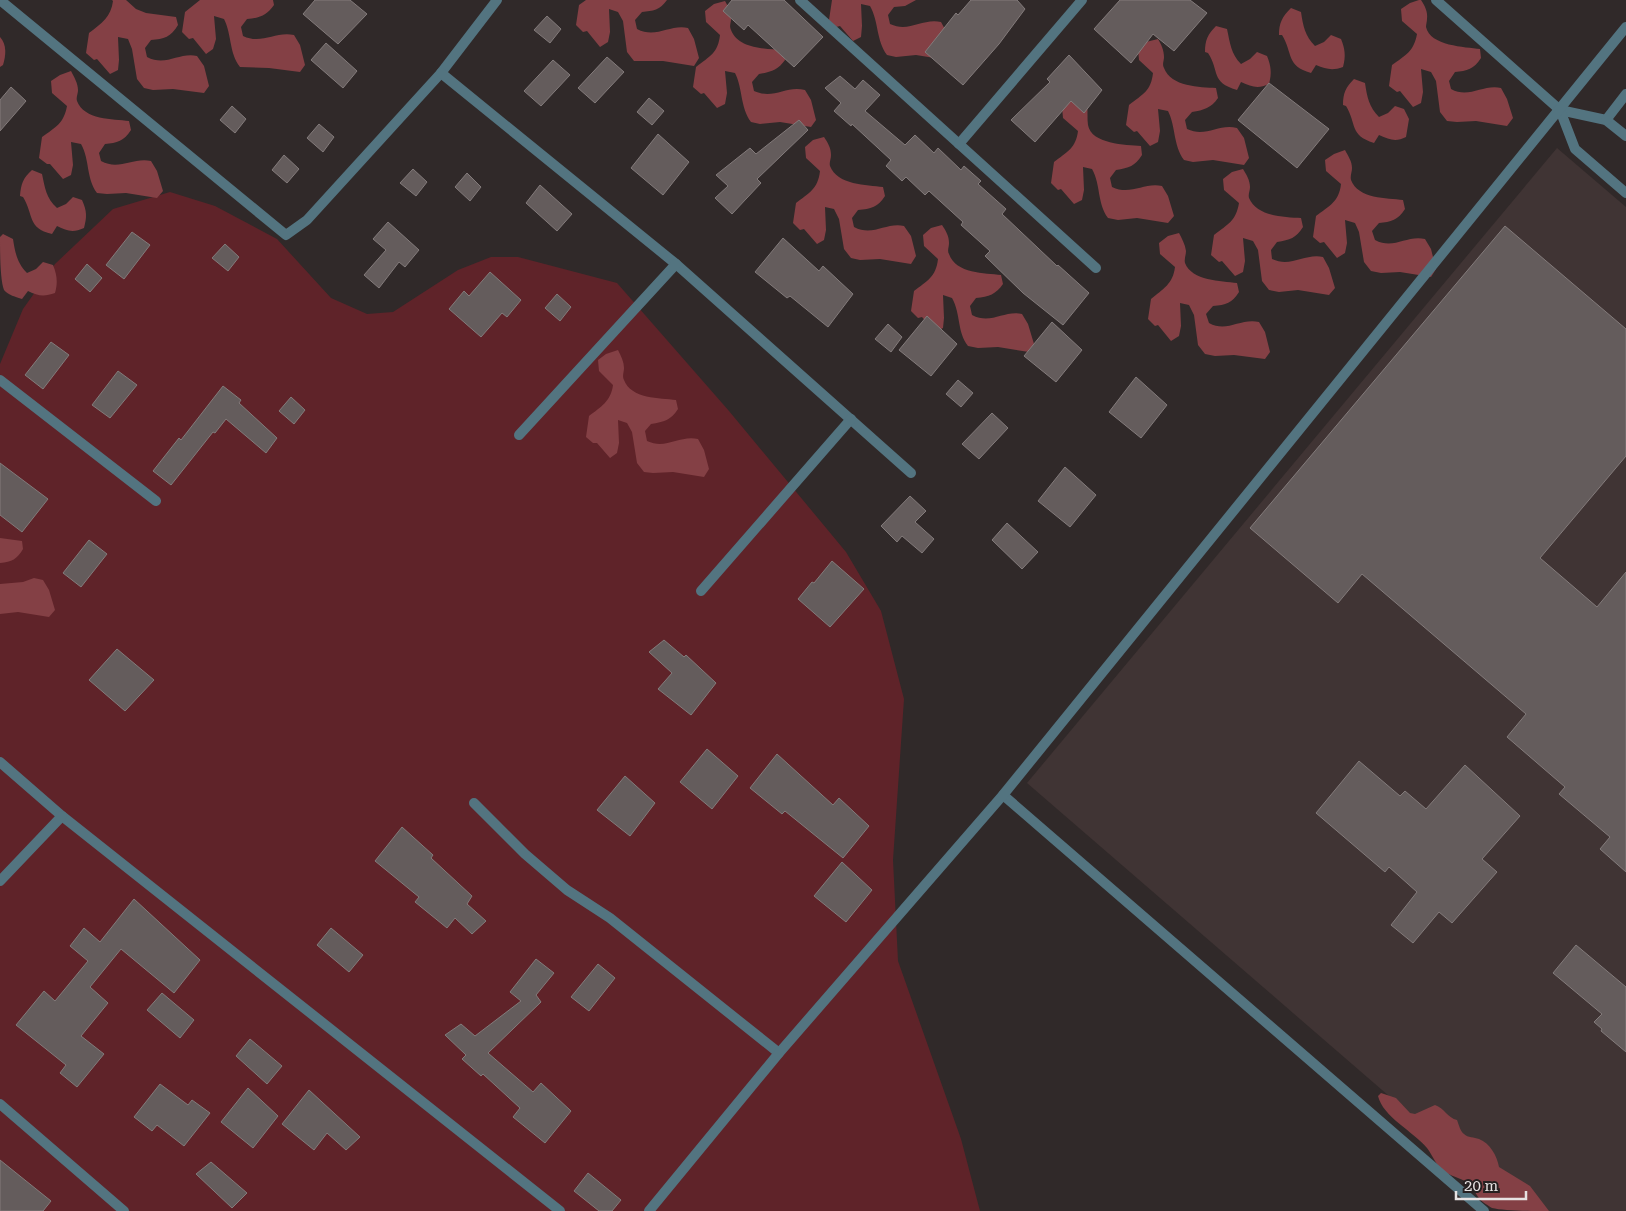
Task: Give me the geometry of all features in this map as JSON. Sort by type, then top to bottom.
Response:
[{"type":"street","points":[[0,0],[286,235],[307,220],[441,73],[497,0]]},
{"type":"street","points":[[800,0],[1096,268]]},
{"type":"street","points":[[959,144],[1082,0]]},
{"type":"street","points":[[1436,0],[1560,110],[1574,149],[1626,193]]},
{"type":"street","points":[[649,1211],[779,1053],[1003,795],[1626,27]]},
{"type":"street","points":[[441,73],[676,264],[911,473]]},
{"type":"street","points":[[1606,120],[1626,94]]},
{"type":"street","points":[[1560,110],[1606,120],[1626,136]]},
{"type":"street","points":[[519,435],[676,264]]},
{"type":"street","points":[[0,380],[156,501]]},
{"type":"street","points":[[701,591],[851,419]]},
{"type":"street","points":[[0,762],[62,816],[560,1211]]},
{"type":"street","points":[[1003,795],[1484,1211]]},
{"type":"street","points":[[474,803],[525,854],[567,890],[610,918],[779,1053]]},
{"type":"street","points":[[0,881],[62,816]]},
{"type":"street","points":[[0,1104],[124,1211]]},
{"type":"shaded area","points":[[112,0],[126,0],[136,9],[146,13],[176,17],[178,25],[170,35],[151,40],[145,48],[147,57],[160,61],[190,55],[197,56],[204,66],[209,86],[204,93],[144,88],[137,79],[132,49],[128,39],[118,37],[118,70],[110,74],[97,59],[94,60],[86,53],[89,33],[108,16],[112,7]]},
{"type":"shaded area","points":[[200,0],[273,0],[274,5],[266,14],[247,19],[241,27],[243,36],[262,39],[287,34],[294,35],[300,45],[305,65],[300,72],[240,67],[232,50],[224,19],[214,16],[216,39],[213,49],[206,54],[193,38],[189,39],[182,32],[185,12]]},
{"type":"shaded area","points":[[586,0],[667,0],[656,9],[642,12],[635,20],[637,29],[644,32],[657,32],[681,27],[688,28],[694,39],[699,58],[694,66],[663,61],[634,61],[627,52],[623,21],[618,12],[609,9],[610,32],[608,42],[600,47],[587,31],[583,32],[576,25],[579,5]]},
{"type":"shaded area","points":[[832,0],[916,0],[905,6],[894,7],[888,15],[890,24],[903,27],[934,21],[941,22],[947,33],[947,60],[916,55],[896,57],[887,55],[883,49],[870,6],[861,4],[861,37],[853,41],[840,26],[836,27],[829,20]]},
{"type":"shaded area","points":[[1421,0],[1427,11],[1426,27],[1434,38],[1457,46],[1480,49],[1481,58],[1476,65],[1467,70],[1455,72],[1449,81],[1451,89],[1458,92],[1470,92],[1494,87],[1501,88],[1513,118],[1507,126],[1476,121],[1447,121],[1440,112],[1436,81],[1431,72],[1421,69],[1423,92],[1421,103],[1413,107],[1400,91],[1397,92],[1389,86],[1392,65],[1411,49],[1417,34],[1402,21],[1401,9]]},
{"type":"shaded area","points":[[725,1],[731,19],[730,29],[740,41],[754,47],[783,50],[785,60],[774,70],[759,74],[752,82],[754,91],[768,94],[792,89],[805,90],[811,100],[816,120],[811,127],[780,122],[760,124],[751,122],[745,110],[735,73],[725,71],[727,93],[725,104],[717,108],[704,93],[701,94],[693,87],[696,67],[715,50],[720,35],[706,22],[705,11],[714,4]]},
{"type":"shaded area","points":[[1291,8],[1301,12],[1305,30],[1315,46],[1324,42],[1331,35],[1341,39],[1345,53],[1343,67],[1329,69],[1316,65],[1311,73],[1297,67],[1291,58],[1282,35],[1279,35],[1282,20]]},
{"type":"shaded area","points":[[1216,26],[1227,29],[1233,52],[1241,64],[1257,52],[1267,56],[1271,70],[1269,84],[1255,87],[1241,82],[1237,90],[1228,87],[1219,80],[1212,59],[1205,52],[1208,38]]},
{"type":"shaded area","points":[[0,37],[4,43],[5,58],[3,65],[0,67]]},
{"type":"shaded area","points":[[1158,39],[1164,57],[1163,67],[1173,79],[1187,85],[1216,88],[1218,98],[1207,108],[1192,112],[1185,120],[1187,129],[1200,132],[1224,127],[1237,128],[1244,138],[1249,158],[1244,165],[1213,160],[1193,162],[1184,160],[1178,148],[1168,111],[1158,109],[1160,131],[1158,142],[1150,146],[1137,131],[1134,132],[1126,125],[1129,105],[1148,88],[1153,73],[1139,60],[1138,49],[1146,42]]},
{"type":"shaded area","points":[[71,71],[76,80],[78,90],[77,101],[86,112],[107,119],[129,121],[131,130],[120,141],[105,144],[99,153],[101,161],[114,165],[144,160],[151,161],[157,171],[163,191],[157,198],[126,193],[97,193],[91,181],[86,156],[81,144],[71,142],[73,165],[71,175],[63,179],[50,164],[39,158],[42,137],[61,121],[67,106],[52,93],[51,81]]},
{"type":"shaded area","points":[[1354,79],[1365,83],[1369,102],[1379,117],[1388,113],[1395,106],[1404,109],[1409,119],[1406,137],[1393,140],[1379,135],[1374,143],[1357,133],[1346,106],[1343,105],[1346,90]]},
{"type":"shaded area","points":[[1071,100],[1087,105],[1088,125],[1095,136],[1110,142],[1141,146],[1142,155],[1137,162],[1116,170],[1110,178],[1112,187],[1131,190],[1155,185],[1162,186],[1168,196],[1174,216],[1168,223],[1137,218],[1118,220],[1108,218],[1102,206],[1097,181],[1092,169],[1083,167],[1084,190],[1082,200],[1074,204],[1061,189],[1058,190],[1051,183],[1054,162],[1073,146],[1077,137],[1078,131],[1063,118],[1062,107]]},
{"type":"shaded area","points":[[824,137],[830,150],[830,166],[839,177],[853,183],[883,187],[885,196],[880,203],[874,207],[858,210],[852,218],[854,227],[861,230],[873,230],[897,225],[904,226],[911,236],[916,256],[911,264],[880,259],[860,260],[851,258],[844,249],[839,219],[834,209],[825,207],[826,230],[824,240],[817,244],[804,229],[800,230],[793,223],[796,203],[815,186],[820,171],[806,158],[805,147],[813,140]]},
{"type":"shaded area","points":[[1557,148],[1626,207],[1626,1211],[1522,1211],[1027,783]]},
{"type":"shaded area","points":[[1345,150],[1352,165],[1351,180],[1360,191],[1381,198],[1403,200],[1405,209],[1400,216],[1391,221],[1379,223],[1372,231],[1375,240],[1388,244],[1418,238],[1425,239],[1431,249],[1436,269],[1431,277],[1400,272],[1381,273],[1371,271],[1364,262],[1359,232],[1355,223],[1345,220],[1347,243],[1345,253],[1337,258],[1324,242],[1320,243],[1313,237],[1316,216],[1336,199],[1341,184],[1326,171],[1325,160]]},
{"type":"shaded area","points":[[1243,169],[1248,177],[1250,187],[1249,198],[1258,209],[1272,215],[1301,218],[1303,227],[1292,238],[1277,242],[1271,250],[1272,259],[1285,262],[1316,256],[1323,257],[1329,268],[1335,288],[1329,295],[1298,290],[1279,292],[1269,290],[1262,281],[1258,250],[1253,241],[1243,238],[1245,261],[1243,272],[1235,276],[1222,261],[1219,262],[1211,255],[1214,235],[1233,218],[1239,203],[1224,190],[1223,179],[1232,172]]},
{"type":"shaded area","points":[[32,170],[42,174],[48,197],[57,208],[66,204],[73,197],[82,200],[86,214],[84,228],[70,231],[57,226],[52,234],[38,228],[32,220],[23,197],[20,196],[23,182]]},
{"type":"shaded area","points":[[170,192],[215,206],[277,239],[331,298],[367,314],[393,312],[458,270],[491,257],[518,257],[617,283],[729,411],[846,552],[881,611],[904,699],[893,860],[898,961],[961,1139],[980,1211],[0,1211],[0,364],[23,309],[55,264],[113,209]]},
{"type":"shaded area","points":[[942,225],[948,238],[948,253],[953,261],[964,269],[979,273],[1001,275],[1003,284],[995,293],[976,298],[970,306],[972,315],[979,318],[991,318],[1015,313],[1022,314],[1028,324],[1034,344],[1029,352],[998,347],[978,348],[968,346],[962,335],[957,310],[952,298],[943,295],[943,328],[935,332],[922,317],[918,318],[911,311],[914,291],[933,274],[938,259],[924,246],[923,235],[931,228]]},
{"type":"shaded area","points":[[1179,233],[1185,246],[1185,263],[1189,269],[1200,277],[1215,281],[1237,283],[1239,292],[1234,299],[1225,304],[1213,306],[1206,314],[1209,323],[1216,326],[1228,326],[1252,321],[1259,322],[1265,332],[1270,352],[1265,359],[1205,354],[1198,345],[1194,315],[1189,305],[1180,303],[1181,326],[1179,336],[1171,341],[1158,325],[1155,326],[1148,319],[1151,299],[1170,282],[1175,267],[1160,254],[1159,243],[1168,236]]},
{"type":"shaded area","points":[[3,234],[13,239],[19,261],[27,273],[36,269],[43,262],[53,265],[57,279],[55,293],[41,295],[28,291],[22,299],[10,295],[4,290],[0,249],[0,237]]},
{"type":"shaded area","points":[[618,350],[624,368],[623,378],[633,391],[654,398],[676,400],[678,409],[673,416],[651,424],[645,431],[647,441],[660,444],[691,438],[698,439],[704,450],[709,469],[704,477],[673,472],[644,472],[637,463],[632,432],[627,423],[618,420],[619,443],[617,453],[610,458],[597,443],[593,443],[586,437],[589,416],[608,399],[613,385],[599,371],[598,360],[606,354]]},
{"type":"shaded area","points":[[0,538],[22,541],[23,549],[19,555],[8,562],[0,563]]},
{"type":"shaded area","points":[[34,578],[43,580],[49,590],[55,610],[49,617],[18,612],[0,614],[0,584],[23,582]]},
{"type":"shaded area","points":[[1381,1093],[1396,1098],[1410,1113],[1415,1114],[1435,1105],[1441,1108],[1457,1120],[1463,1133],[1483,1141],[1490,1147],[1495,1154],[1499,1167],[1530,1186],[1549,1211],[1497,1209],[1486,1204],[1478,1197],[1469,1184],[1442,1170],[1427,1148],[1386,1111],[1378,1096]]},
{"type":"building","points":[[315,0],[350,0],[367,14],[338,44],[303,14]]},
{"type":"building","points":[[732,0],[784,0],[823,37],[794,67],[748,25],[744,30],[723,11]]},
{"type":"building","points":[[971,0],[1017,0],[1025,9],[999,44],[963,85],[925,52],[956,13],[958,15]]},
{"type":"building","points":[[1120,0],[1190,0],[1207,13],[1174,51],[1153,34],[1131,63],[1094,29]]},
{"type":"building","points":[[547,16],[561,29],[550,43],[534,30]]},
{"type":"building","points":[[326,43],[357,71],[343,88],[311,60]]},
{"type":"building","points":[[1069,55],[1102,90],[1084,113],[1071,101],[1035,142],[1011,120],[1050,82],[1047,79]]},
{"type":"building","points":[[607,57],[624,72],[595,103],[578,88]]},
{"type":"building","points":[[553,60],[570,75],[541,106],[524,91]]},
{"type":"building","points":[[840,76],[855,89],[863,80],[880,95],[865,111],[905,145],[915,135],[934,153],[938,148],[961,170],[964,166],[981,181],[978,184],[1006,209],[1002,214],[1057,266],[1089,293],[1063,325],[1023,293],[985,256],[990,251],[961,225],[963,222],[929,191],[925,195],[906,177],[902,181],[886,166],[891,160],[852,124],[851,126],[834,111],[841,103],[825,88]]},
{"type":"building","points":[[1269,83],[1329,129],[1297,168],[1238,120]]},
{"type":"building","points":[[11,87],[26,101],[0,131],[0,100]]},
{"type":"building","points":[[649,98],[664,111],[652,125],[637,112]]},
{"type":"building","points":[[232,106],[246,119],[235,133],[220,120]]},
{"type":"building","points":[[799,120],[808,130],[757,179],[761,183],[732,214],[715,198],[728,186],[716,175],[750,148],[756,154]]},
{"type":"building","points":[[319,124],[334,137],[323,152],[307,138]]},
{"type":"building","points":[[658,134],[689,162],[663,195],[631,168]]},
{"type":"building","points":[[284,155],[299,169],[287,183],[272,170]]},
{"type":"building","points":[[413,169],[427,182],[416,196],[400,183]]},
{"type":"building","points":[[467,173],[481,187],[470,201],[455,187]]},
{"type":"building","points":[[540,185],[572,214],[557,231],[526,203]]},
{"type":"building","points":[[388,222],[419,250],[405,267],[399,262],[379,288],[364,275],[386,250],[373,239]]},
{"type":"building","points":[[1505,226],[1626,329],[1626,456],[1540,558],[1597,607],[1626,572],[1626,872],[1600,849],[1610,837],[1559,794],[1565,787],[1507,737],[1526,714],[1362,574],[1338,603],[1250,528]]},
{"type":"building","points":[[132,232],[150,245],[124,279],[106,265]]},
{"type":"building","points":[[783,238],[819,271],[823,266],[853,294],[828,327],[790,296],[787,298],[755,272]]},
{"type":"building","points":[[225,244],[239,257],[228,271],[212,258]]},
{"type":"building","points":[[87,264],[102,278],[90,292],[75,279]]},
{"type":"building","points":[[490,272],[521,300],[507,317],[502,313],[481,337],[449,309],[464,291],[469,296]]},
{"type":"building","points":[[557,294],[571,307],[560,321],[545,308]]},
{"type":"building","points":[[927,316],[957,344],[931,376],[899,350]]},
{"type":"building","points":[[1052,322],[1082,350],[1056,382],[1024,356]]},
{"type":"building","points":[[888,324],[902,337],[891,352],[875,339]]},
{"type":"building","points":[[51,342],[69,355],[43,389],[25,375]]},
{"type":"building","points":[[118,371],[137,385],[110,418],[92,405]]},
{"type":"building","points":[[1136,377],[1167,405],[1141,438],[1109,412]]},
{"type":"building","points":[[958,380],[973,393],[961,407],[946,394]]},
{"type":"building","points":[[223,386],[241,400],[239,403],[277,438],[266,453],[226,419],[215,433],[213,432],[171,485],[153,471],[179,438],[181,440]]},
{"type":"building","points":[[291,397],[305,410],[294,424],[279,411]]},
{"type":"building","points":[[992,413],[1008,428],[979,459],[962,444]]},
{"type":"building","points":[[0,463],[48,499],[22,532],[0,515]]},
{"type":"building","points":[[1065,467],[1096,495],[1070,527],[1038,501]]},
{"type":"building","points":[[910,496],[926,511],[915,522],[934,539],[922,553],[902,536],[897,542],[881,526]]},
{"type":"building","points":[[1007,523],[1038,552],[1022,569],[992,540]]},
{"type":"building","points":[[89,540],[107,554],[81,587],[63,573]]},
{"type":"building","points":[[832,561],[864,589],[830,627],[798,599]]},
{"type":"building","points":[[664,640],[684,657],[686,655],[716,683],[691,715],[658,689],[672,673],[649,652]]},
{"type":"building","points":[[117,649],[154,680],[125,711],[89,680]]},
{"type":"building","points":[[707,749],[738,776],[712,809],[680,782]]},
{"type":"building","points":[[777,754],[833,805],[839,798],[869,826],[843,858],[785,811],[782,814],[750,788]]},
{"type":"building","points":[[1359,761],[1400,796],[1405,791],[1426,809],[1465,765],[1520,816],[1482,859],[1497,872],[1452,923],[1439,912],[1413,943],[1391,925],[1417,892],[1389,867],[1385,872],[1316,813]]},
{"type":"building","points":[[625,776],[655,803],[630,836],[597,810]]},
{"type":"building","points":[[402,827],[433,855],[431,858],[472,896],[467,904],[486,921],[472,934],[455,918],[447,928],[415,902],[419,897],[375,861]]},
{"type":"building","points":[[842,862],[872,890],[846,922],[814,896]]},
{"type":"building","points":[[134,899],[200,960],[174,993],[121,949],[90,987],[108,1003],[81,1036],[104,1054],[77,1087],[60,1073],[66,1065],[16,1025],[44,991],[55,1001],[88,961],[70,946],[84,928],[100,942]]},
{"type":"building","points":[[331,928],[363,955],[349,972],[317,945]]},
{"type":"building","points":[[1576,945],[1626,987],[1626,1052],[1601,1031],[1602,1029],[1594,1022],[1602,1014],[1553,973]]},
{"type":"building","points":[[536,959],[554,973],[536,995],[541,1002],[488,1053],[533,1092],[541,1083],[571,1111],[545,1143],[513,1117],[520,1108],[483,1074],[481,1076],[462,1059],[466,1055],[445,1035],[461,1024],[475,1036],[521,1001],[510,992]]},
{"type":"building","points":[[598,964],[615,978],[589,1011],[571,997]]},
{"type":"building","points":[[162,993],[194,1020],[180,1038],[147,1010]]},
{"type":"building","points":[[250,1039],[282,1066],[267,1084],[236,1056]]},
{"type":"building","points":[[160,1084],[188,1105],[192,1100],[210,1113],[184,1146],[157,1125],[152,1131],[134,1117]]},
{"type":"building","points":[[248,1088],[278,1116],[253,1148],[221,1122]]},
{"type":"building","points":[[309,1090],[360,1137],[346,1150],[327,1133],[314,1150],[282,1124]]},
{"type":"building","points":[[0,1160],[51,1201],[43,1211],[0,1211]]},
{"type":"building","points":[[211,1162],[247,1193],[232,1208],[196,1174]]},
{"type":"building","points":[[588,1173],[621,1200],[612,1211],[599,1211],[574,1191]]}]
